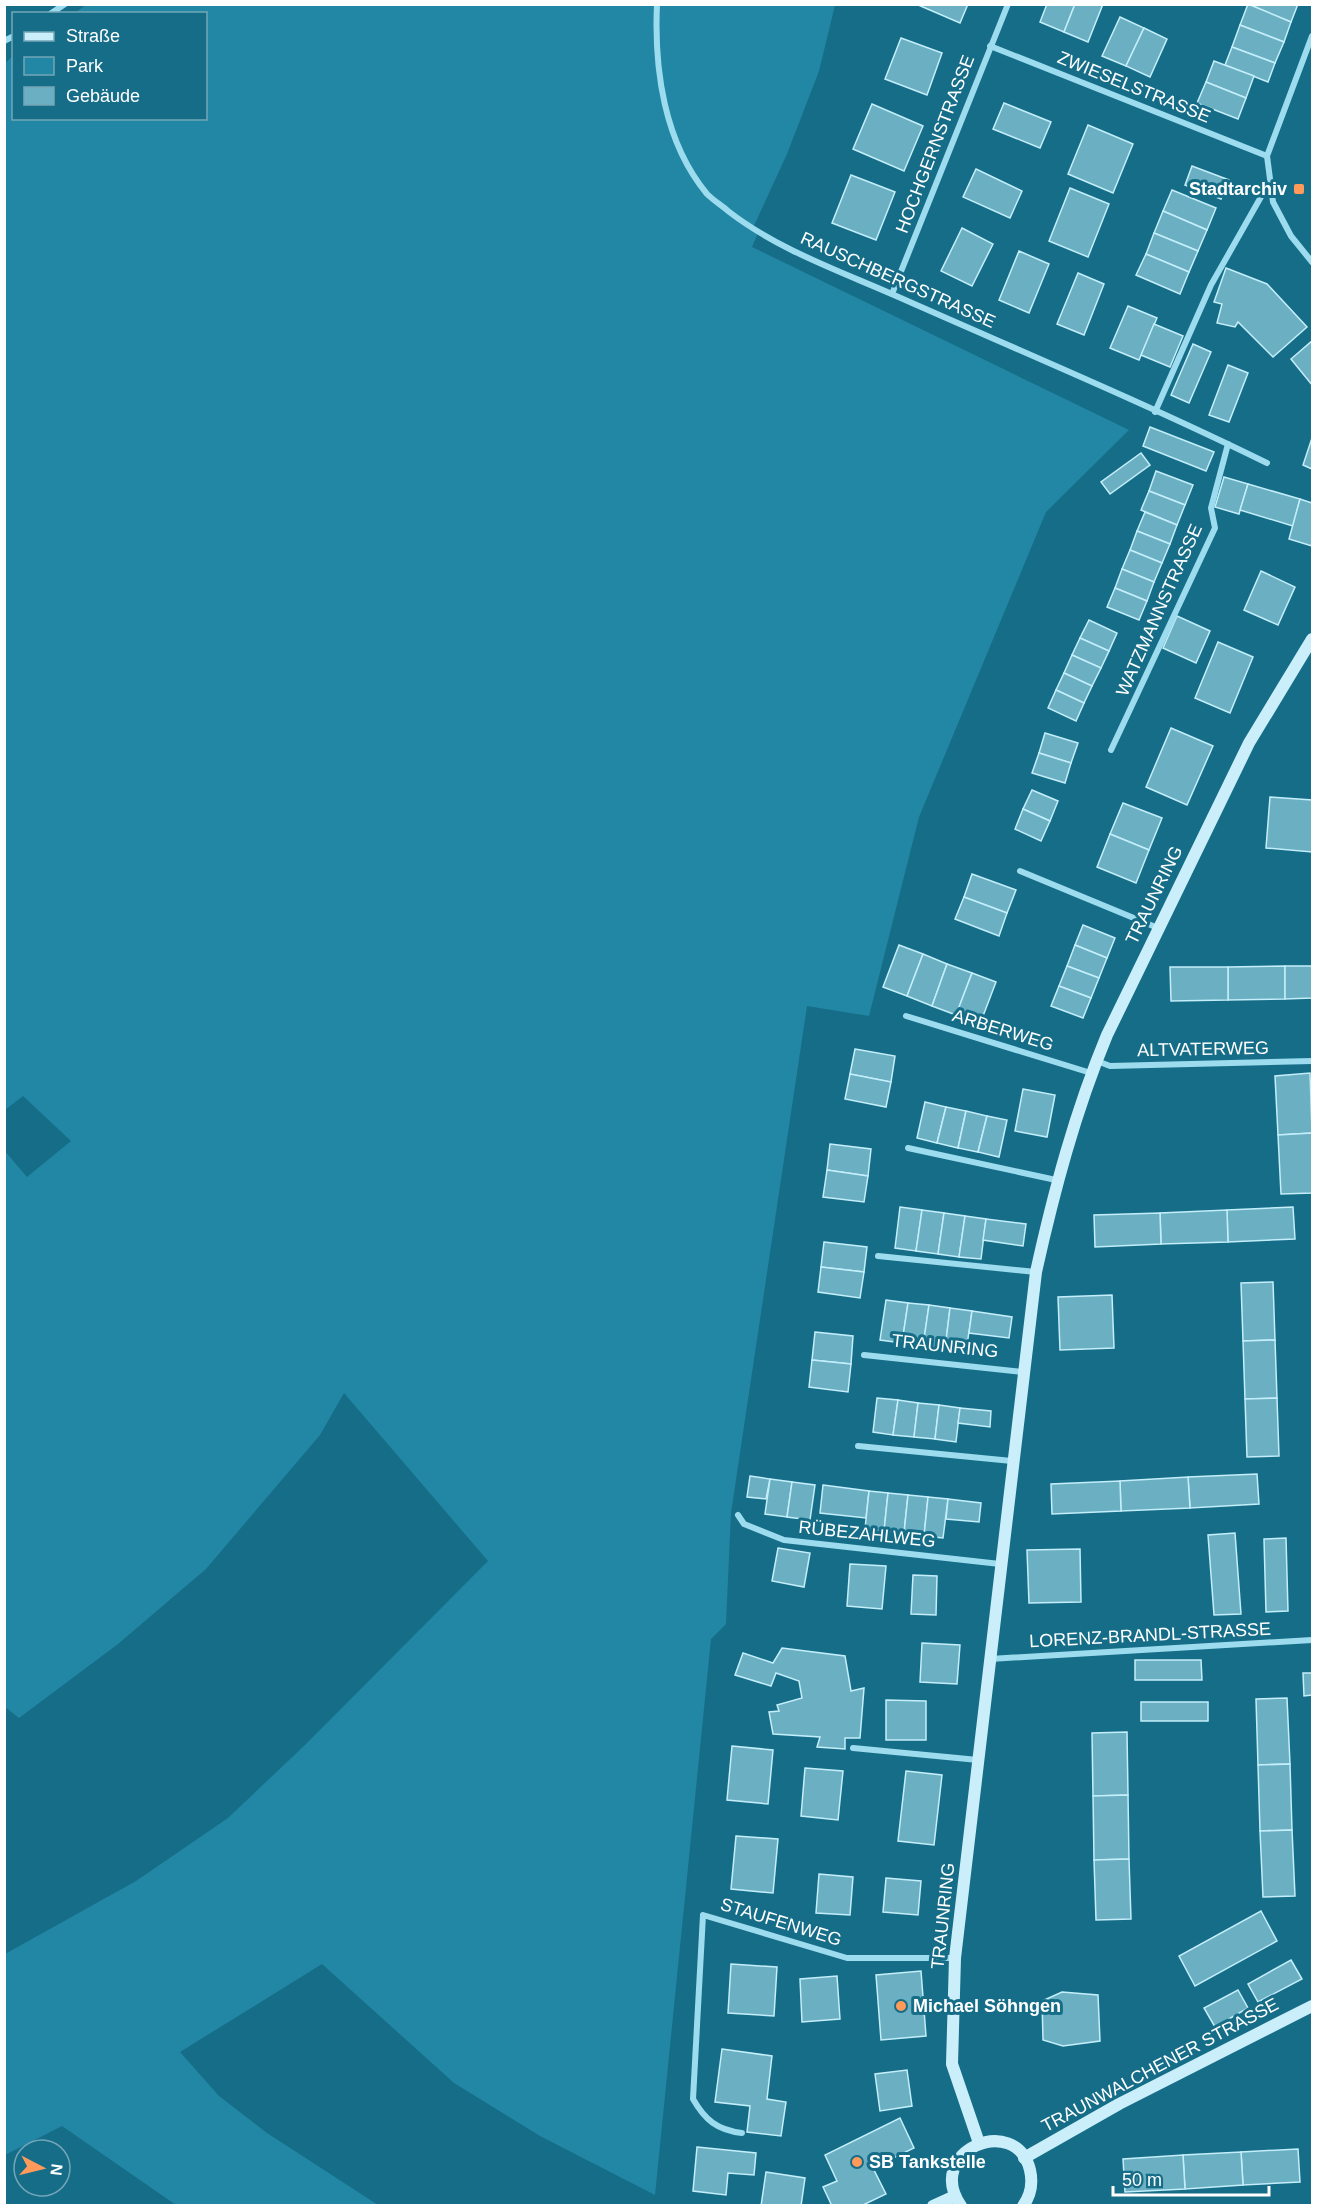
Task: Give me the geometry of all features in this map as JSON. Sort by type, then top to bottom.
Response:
[{"type":"street","name":"RAUSCHBERGSTRASSE","points":[[657,4],[660,81],[669,119],[681,152],[708,196],[755,231],[1267,463]]},
{"type":"street","name":"HOCHGERNSTRASSE","points":[[892,294],[1008,4]]},
{"type":"street","points":[[1312,36],[1267,156],[1273,202],[1291,236],[1312,262]]},
{"type":"street","name":"ZWIESELSTRASSE","points":[[990,46],[1267,156]]},
{"type":"street","points":[[1155,412],[1211,285],[1270,181]]},
{"type":"street","name":"WATZMANNSTRASSE","points":[[1111,750],[1215,528],[1211,508],[1228,444]]},
{"type":"street","name":"TRAUNRING","points":[[979,2143],[952,2064],[955,1958],[1023,1372],[1036,1272],[1056,1180],[1090,1073],[1158,928],[1249,743],[1312,639]]},
{"type":"street","points":[[1020,871],[1158,928]]},
{"type":"street","name":"ARBERWEG","points":[[906,1016],[1090,1073]]},
{"type":"street","name":"ALTVATERWEG","points":[[1096,1060],[1110,1066],[1312,1061]]},
{"type":"street","points":[[908,1148],[1056,1180]]},
{"type":"street","points":[[878,1256],[1036,1272]]},
{"type":"street","name":"TRAUNRING","points":[[864,1356],[1023,1372]]},
{"type":"street","points":[[858,1446],[1012,1461]]},
{"type":"street","name":"RÜBEZAHLWEG","points":[[738,1515],[744,1524],[784,1540],[1000,1564]]},
{"type":"street","name":"LORENZ-BRANDL-STRASSE","points":[[989,1659],[1312,1640]]},
{"type":"street","points":[[853,1748],[978,1760]]},
{"type":"street","name":"STAUFENWEG","points":[[742,2133],[724,2131],[704,2118],[693,2099],[703,1915],[848,1958],[955,1958]]},
{"type":"street","name":"TRAUNWALCHENER STRASSE","points":[[1024,2158],[1119,2104],[1312,2006]]},
{"type":"street","points":[[933,2205],[958,2201],[952,2180],[956,2164],[966,2150],[979,2143],[993,2141],[1007,2144],[1024,2158],[1032,2180],[1029,2196],[1023,2205]]},
{"type":"green space","points":[[87,4],[835,5],[819,71],[787,154],[752,230],[758,233],[752,247],[1129,430],[1046,512],[919,817],[869,1016],[807,1006],[731,1513],[726,1624],[711,1639],[655,2195],[540,2136],[454,2083],[322,1964],[180,2052],[219,2096],[267,2133],[378,2205],[176,2205],[62,2126],[38,2138],[12,2138],[12,2151],[5,2155],[5,1954],[136,1881],[228,1818],[306,1744],[488,1561],[344,1393],[320,1435],[206,1569],[118,1644],[19,1718],[5,1707],[4,1150],[27,1177],[71,1141],[23,1096],[5,1110],[5,63],[12,57],[12,120],[207,120],[207,12],[76,12]]},
{"type":"building","points":[[916,4],[968,4],[960,23]]},
{"type":"building","points":[[1047,4],[1075,4],[1064,32],[1040,22]]},
{"type":"building","points":[[1075,4],[1103,4],[1088,42],[1064,32]]},
{"type":"building","points":[[1248,4],[1298,4],[1291,22]]},
{"type":"building","points":[[1248,4],[1291,22],[1284,42],[1240,25]]},
{"type":"building","points":[[1120,17],[1144,28],[1126,66],[1102,56]]},
{"type":"building","points":[[1240,25],[1284,42],[1275,63],[1232,47]]},
{"type":"building","points":[[1144,28],[1167,39],[1150,77],[1126,66]]},
{"type":"building","points":[[901,38],[942,53],[927,95],[885,79]]},
{"type":"building","points":[[1232,47],[1275,63],[1268,82],[1225,65]]},
{"type":"building","points":[[1214,61],[1254,76],[1246,98],[1206,82]]},
{"type":"building","points":[[1206,82],[1246,98],[1238,119],[1197,103]]},
{"type":"building","points":[[1004,103],[1051,122],[1040,148],[993,129]]},
{"type":"building","points":[[872,104],[923,126],[904,171],[853,149]]},
{"type":"building","points":[[1088,125],[1133,144],[1113,193],[1068,174]]},
{"type":"building","points":[[1192,166],[1229,180],[1221,199],[1185,185]]},
{"type":"building","points":[[976,169],[1022,191],[1010,218],[963,197]]},
{"type":"building","points":[[851,175],[895,192],[876,240],[832,223]]},
{"type":"building","points":[[1070,188],[1109,204],[1088,257],[1049,241]]},
{"type":"building","points":[[1172,190],[1216,208],[1207,230],[1163,211]]},
{"type":"building","points":[[1163,211],[1207,230],[1198,251],[1154,233]]},
{"type":"building","points":[[962,228],[993,244],[972,286],[941,271]]},
{"type":"building","points":[[1154,233],[1198,251],[1189,272],[1146,254]]},
{"type":"building","points":[[1019,251],[1049,264],[1029,313],[999,300]]},
{"type":"building","points":[[1146,254],[1189,272],[1180,294],[1136,275]]},
{"type":"building","points":[[1226,268],[1267,284],[1307,327],[1273,357],[1238,322],[1235,327],[1217,323],[1222,304],[1214,302]]},
{"type":"building","points":[[1078,273],[1104,284],[1084,335],[1057,324]]},
{"type":"building","points":[[1128,306],[1157,318],[1139,360],[1110,348]]},
{"type":"building","points":[[1154,324],[1183,336],[1170,367],[1141,355]]},
{"type":"building","points":[[1312,341],[1312,385],[1291,359]]},
{"type":"building","points":[[1193,344],[1211,352],[1189,403],[1171,395]]},
{"type":"building","points":[[1228,365],[1248,373],[1229,422],[1209,415]]},
{"type":"building","points":[[1150,427],[1214,452],[1206,471],[1143,446]]},
{"type":"building","points":[[1312,438],[1312,469],[1303,465]]},
{"type":"building","points":[[1141,453],[1150,465],[1110,494],[1101,482]]},
{"type":"building","points":[[1156,471],[1193,485],[1185,505],[1149,491]]},
{"type":"building","points":[[1224,477],[1248,484],[1239,514],[1215,507]]},
{"type":"building","points":[[1248,484],[1300,499],[1293,526],[1240,510]]},
{"type":"building","points":[[1149,491],[1185,505],[1177,525],[1141,510]]},
{"type":"building","points":[[1300,499],[1312,503],[1312,546],[1289,539]]},
{"type":"building","points":[[1145,512],[1177,525],[1170,544],[1137,531]]},
{"type":"building","points":[[1137,531],[1170,544],[1162,563],[1130,550]]},
{"type":"building","points":[[1130,550],[1162,563],[1154,582],[1122,569]]},
{"type":"building","points":[[1122,569],[1154,582],[1147,601],[1115,588]]},
{"type":"building","points":[[1261,571],[1295,587],[1278,625],[1244,610]]},
{"type":"building","points":[[1115,588],[1147,601],[1139,620],[1107,607]]},
{"type":"building","points":[[1177,616],[1210,631],[1196,663],[1163,648]]},
{"type":"building","points":[[1089,620],[1117,633],[1109,651],[1080,638]]},
{"type":"building","points":[[1080,638],[1109,651],[1101,668],[1072,655]]},
{"type":"building","points":[[1218,642],[1253,657],[1230,713],[1195,698]]},
{"type":"building","points":[[1072,655],[1101,668],[1092,686],[1064,673]]},
{"type":"building","points":[[1064,673],[1092,686],[1084,703],[1056,690]]},
{"type":"building","points":[[1056,690],[1084,703],[1076,721],[1048,708]]},
{"type":"building","points":[[1171,728],[1213,746],[1187,805],[1146,787]]},
{"type":"building","points":[[1045,733],[1078,743],[1071,763],[1039,753]]},
{"type":"building","points":[[1039,753],[1071,763],[1065,783],[1032,773]]},
{"type":"building","points":[[1032,790],[1058,801],[1050,821],[1023,809]]},
{"type":"building","points":[[1270,797],[1312,800],[1312,852],[1266,848]]},
{"type":"building","points":[[1123,803],[1162,818],[1149,850],[1110,834]]},
{"type":"building","points":[[1023,809],[1050,821],[1041,841],[1015,829]]},
{"type":"building","points":[[1110,834],[1149,850],[1136,883],[1097,867]]},
{"type":"building","points":[[972,874],[1016,890],[1007,913],[964,897]]},
{"type":"building","points":[[964,897],[1007,913],[999,936],[955,919]]},
{"type":"building","points":[[1083,925],[1115,938],[1107,958],[1075,945]]},
{"type":"building","points":[[899,945],[923,954],[907,996],[883,987]]},
{"type":"building","points":[[1075,945],[1107,958],[1099,978],[1067,966]]},
{"type":"building","points":[[923,954],[947,964],[932,1006],[907,996]]},
{"type":"building","points":[[947,964],[972,973],[956,1015],[932,1006]]},
{"type":"building","points":[[1067,966],[1099,978],[1091,998],[1059,986]]},
{"type":"building","points":[[1285,966],[1285,999],[1228,1000],[1228,967]]},
{"type":"building","points":[[1285,966],[1312,966],[1312,998],[1285,999]]},
{"type":"building","points":[[1170,967],[1228,967],[1228,1000],[1171,1001]]},
{"type":"building","points":[[972,973],[996,982],[980,1024],[956,1015]]},
{"type":"building","points":[[1059,986],[1091,998],[1083,1018],[1051,1006]]},
{"type":"building","points":[[855,1049],[895,1056],[891,1082],[850,1074]]},
{"type":"building","points":[[1310,1073],[1312,1133],[1278,1135],[1275,1076]]},
{"type":"building","points":[[850,1074],[891,1082],[886,1107],[845,1099]]},
{"type":"building","points":[[1023,1089],[1055,1095],[1047,1137],[1015,1131]]},
{"type":"building","points":[[925,1102],[946,1107],[937,1143],[917,1138]]},
{"type":"building","points":[[946,1107],[966,1111],[958,1148],[937,1143]]},
{"type":"building","points":[[966,1111],[987,1116],[978,1152],[958,1148]]},
{"type":"building","points":[[987,1116],[1007,1120],[999,1157],[978,1152]]},
{"type":"building","points":[[1312,1133],[1312,1193],[1281,1194],[1278,1135]]},
{"type":"building","points":[[830,1144],[871,1149],[868,1176],[827,1170]]},
{"type":"building","points":[[827,1170],[868,1176],[864,1202],[823,1197]]},
{"type":"building","points":[[900,1207],[922,1210],[916,1251],[895,1248]]},
{"type":"building","points":[[1293,1207],[1295,1239],[1228,1242],[1227,1210]]},
{"type":"building","points":[[922,1210],[944,1213],[938,1254],[916,1251]]},
{"type":"building","points":[[1227,1210],[1228,1242],[1161,1244],[1160,1213]]},
{"type":"building","points":[[944,1213],[965,1216],[959,1257],[938,1254]]},
{"type":"building","points":[[1160,1213],[1161,1244],[1095,1247],[1094,1215]]},
{"type":"building","points":[[965,1216],[986,1219],[981,1259],[959,1257]]},
{"type":"building","points":[[986,1219],[1026,1224],[1023,1246],[983,1240]]},
{"type":"building","points":[[824,1242],[867,1247],[864,1272],[821,1267]]},
{"type":"building","points":[[821,1267],[864,1272],[860,1298],[818,1292]]},
{"type":"building","points":[[1273,1282],[1275,1340],[1243,1341],[1241,1283]]},
{"type":"building","points":[[1112,1295],[1114,1348],[1060,1350],[1058,1297]]},
{"type":"building","points":[[886,1300],[908,1303],[902,1343],[880,1340]]},
{"type":"building","points":[[908,1303],[929,1305],[923,1346],[902,1343]]},
{"type":"building","points":[[929,1305],[950,1308],[945,1349],[923,1346]]},
{"type":"building","points":[[950,1308],[972,1311],[966,1352],[945,1349]]},
{"type":"building","points":[[972,1311],[1012,1317],[1009,1338],[969,1333]]},
{"type":"building","points":[[815,1332],[853,1336],[851,1364],[812,1360]]},
{"type":"building","points":[[1275,1340],[1277,1398],[1245,1399],[1243,1341]]},
{"type":"building","points":[[812,1360],[851,1364],[848,1392],[809,1387]]},
{"type":"building","points":[[877,1398],[898,1400],[893,1435],[873,1432]]},
{"type":"building","points":[[1277,1398],[1279,1456],[1247,1457],[1245,1399]]},
{"type":"building","points":[[898,1400],[918,1403],[914,1437],[893,1435]]},
{"type":"building","points":[[918,1403],[939,1405],[935,1439],[914,1437]]},
{"type":"building","points":[[939,1405],[960,1408],[956,1442],[935,1439]]},
{"type":"building","points":[[960,1408],[991,1411],[990,1427],[958,1423]]},
{"type":"building","points":[[1257,1474],[1259,1504],[1190,1508],[1188,1477]]},
{"type":"building","points":[[750,1476],[770,1479],[766,1499],[747,1497]]},
{"type":"building","points":[[1188,1477],[1190,1508],[1121,1511],[1120,1481]]},
{"type":"building","points":[[770,1479],[792,1482],[787,1517],[765,1514]]},
{"type":"building","points":[[1120,1481],[1121,1511],[1052,1514],[1051,1484]]},
{"type":"building","points":[[792,1482],[815,1485],[810,1520],[787,1517]]},
{"type":"building","points":[[823,1485],[869,1491],[866,1518],[820,1513]]},
{"type":"building","points":[[869,1491],[888,1493],[884,1531],[865,1529]]},
{"type":"building","points":[[888,1493],[908,1495],[904,1533],[884,1531]]},
{"type":"building","points":[[908,1495],[928,1497],[924,1536],[904,1533]]},
{"type":"building","points":[[928,1497],[948,1499],[943,1538],[924,1536]]},
{"type":"building","points":[[948,1499],[981,1503],[979,1522],[946,1519]]},
{"type":"building","points":[[1235,1533],[1241,1614],[1214,1615],[1208,1535]]},
{"type":"building","points":[[1286,1538],[1288,1611],[1266,1612],[1264,1539]]},
{"type":"building","points":[[778,1548],[810,1553],[804,1587],[772,1581]]},
{"type":"building","points":[[1080,1549],[1081,1602],[1029,1603],[1027,1550]]},
{"type":"building","points":[[850,1564],[886,1566],[882,1609],[847,1606]]},
{"type":"building","points":[[913,1575],[937,1576],[936,1615],[911,1614]]},
{"type":"building","points":[[922,1643],[960,1645],[957,1684],[920,1682]]},
{"type":"building","points":[[782,1648],[845,1656],[851,1691],[864,1688],[860,1738],[845,1738],[845,1749],[817,1747],[820,1737],[773,1734],[769,1712],[779,1711],[777,1705],[802,1698],[799,1681],[776,1673],[771,1686],[735,1675],[743,1653],[773,1663]]},
{"type":"building","points":[[1135,1660],[1201,1660],[1202,1680],[1135,1680]]},
{"type":"building","points":[[1303,1673],[1312,1673],[1312,1695],[1304,1696]]},
{"type":"building","points":[[1287,1698],[1290,1764],[1258,1765],[1256,1699]]},
{"type":"building","points":[[886,1700],[926,1701],[926,1740],[886,1740]]},
{"type":"building","points":[[1141,1702],[1208,1702],[1208,1721],[1141,1721]]},
{"type":"building","points":[[1127,1732],[1128,1795],[1093,1796],[1092,1733]]},
{"type":"building","points":[[732,1746],[773,1750],[768,1804],[727,1800]]},
{"type":"building","points":[[1290,1764],[1292,1830],[1260,1831],[1258,1765]]},
{"type":"building","points":[[805,1768],[843,1771],[838,1820],[801,1816]]},
{"type":"building","points":[[906,1771],[942,1775],[934,1845],[898,1841]]},
{"type":"building","points":[[1128,1795],[1129,1859],[1094,1860],[1093,1796]]},
{"type":"building","points":[[1292,1830],[1295,1896],[1263,1897],[1260,1831]]},
{"type":"building","points":[[736,1836],[778,1839],[773,1893],[731,1889]]},
{"type":"building","points":[[1129,1859],[1131,1919],[1096,1920],[1094,1860]]},
{"type":"building","points":[[819,1874],[853,1877],[850,1915],[816,1913]]},
{"type":"building","points":[[886,1878],[921,1881],[918,1915],[883,1912]]},
{"type":"building","points":[[1261,1911],[1277,1941],[1195,1986],[1179,1956]]},
{"type":"building","points":[[1291,1960],[1302,1979],[1258,2002],[1248,1984]]},
{"type":"building","points":[[731,1964],[777,1967],[774,2016],[728,2013]]},
{"type":"building","name":"Michael Söhngen","points":[[921,1971],[926,2036],[881,2040],[876,1975]]},
{"type":"building","points":[[837,1976],[840,2019],[802,2022],[800,1979]]},
{"type":"building","points":[[1238,1990],[1248,2008],[1215,2027],[1204,2008]]},
{"type":"building","points":[[1062,1992],[1098,1995],[1100,2041],[1063,2046],[1043,2040],[1042,2001]]},
{"type":"building","points":[[722,2049],[772,2056],[767,2099],[786,2102],[781,2136],[747,2132],[750,2106],[715,2102]]},
{"type":"building","points":[[907,2070],[912,2106],[880,2111],[875,2074]]},
{"type":"building","name":"SB Tankstelle","points":[[900,2118],[914,2148],[873,2168],[886,2194],[861,2206],[832,2206],[823,2187],[837,2181],[825,2155]]},
{"type":"building","points":[[697,2147],[756,2153],[754,2175],[728,2173],[726,2195],[693,2191]]},
{"type":"building","points":[[1298,2149],[1300,2182],[1243,2185],[1241,2152]]},
{"type":"building","points":[[1241,2152],[1243,2185],[1185,2189],[1183,2155]]},
{"type":"building","points":[[1183,2155],[1185,2189],[1125,2192],[1123,2159]]},
{"type":"building","points":[[766,2172],[805,2178],[801,2206],[761,2206]]},
{"type":"place","name":"Stadtarchiv","points":[[1299,189]]},
{"type":"place","name":"Michael Söhngen","points":[[901,2006]]},
{"type":"place","name":"SB Tankstelle","points":[[857,2162]]}]
